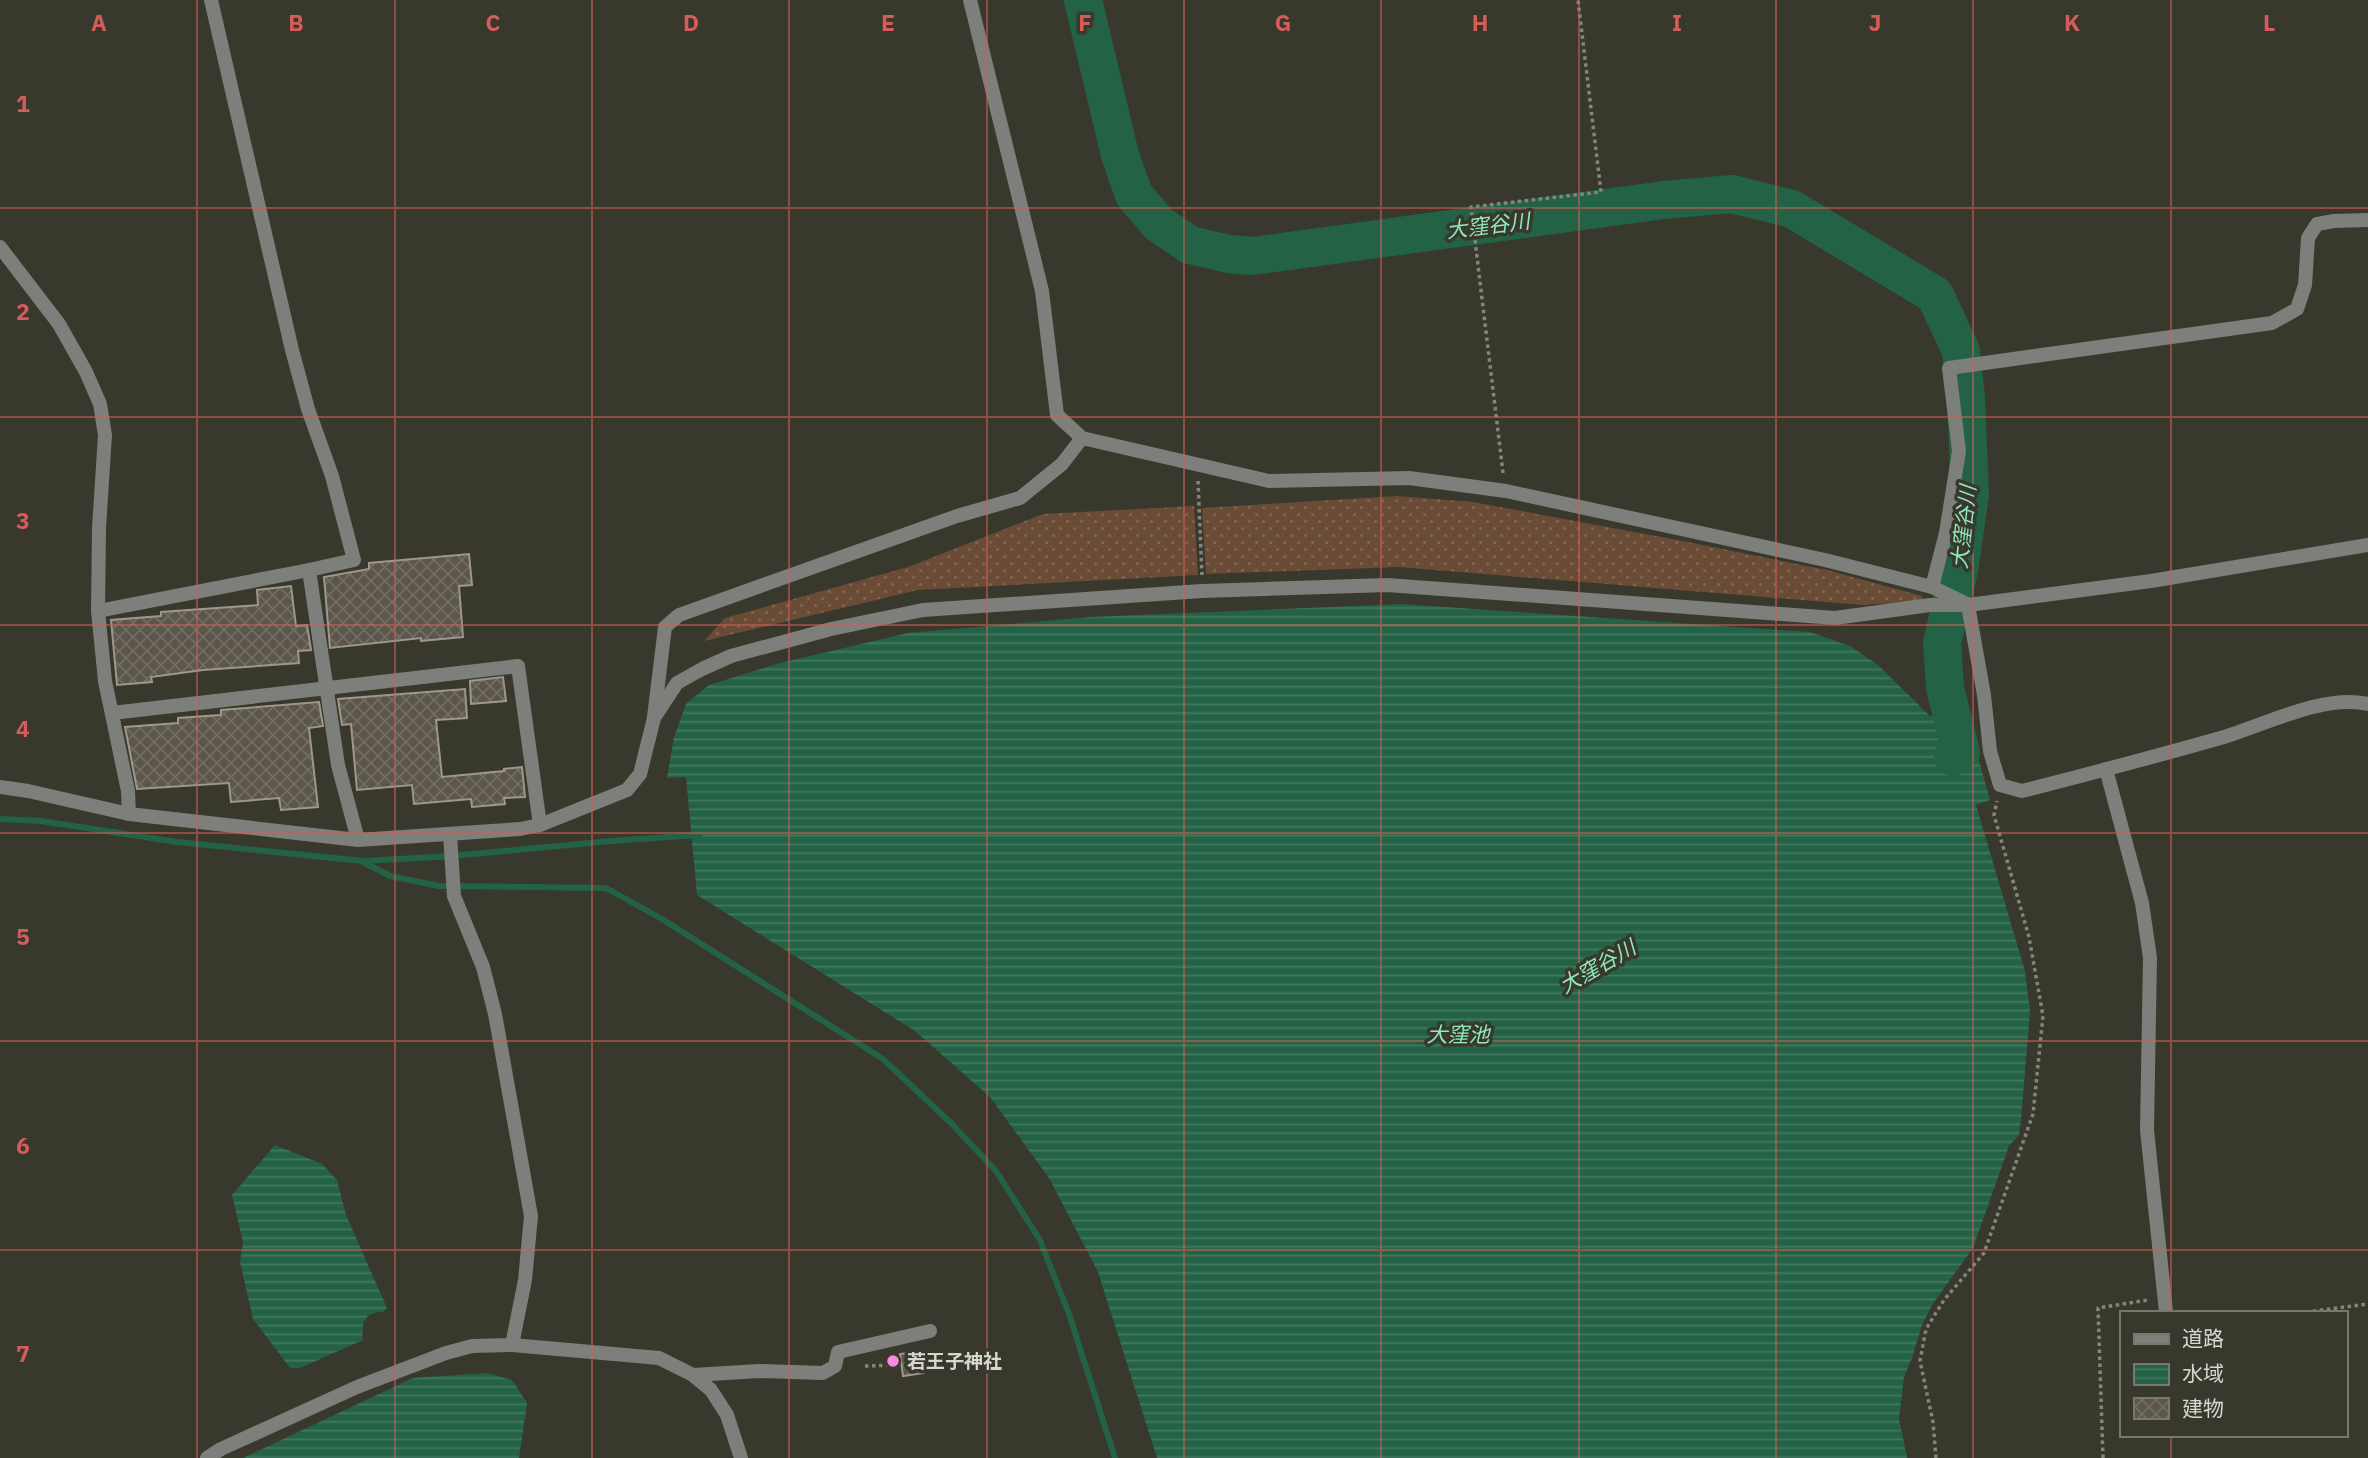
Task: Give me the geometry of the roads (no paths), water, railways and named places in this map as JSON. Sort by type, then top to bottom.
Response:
[{"type":"street","points":[[98,611],[354,560],[332,476],[308,409],[292,350],[211,0]]},
{"type":"street","points":[[970,0],[1042,291],[1057,415],[1082,438],[1269,481],[1409,478],[1506,491],[1825,560],[1965,604],[2151,581],[2368,545]]},
{"type":"street","points":[[1939,595],[1959,451],[1949,368],[2272,323],[2297,309],[2305,285],[2308,237],[2317,224],[2368,220]]},
{"type":"street","points":[[0,247],[60,324],[100,404],[106,435],[99,528],[98,611],[112,713],[128,792],[129,814]]},
{"type":"street","points":[[0,788],[29,790],[129,814],[358,840],[450,838],[540,825],[627,790],[640,774],[654,718],[665,627],[679,615],[957,516],[1020,498],[1062,464],[1082,438]]},
{"type":"street","points":[[309,570],[338,765],[358,840]]},
{"type":"street","points":[[654,718],[677,683],[731,656],[831,629],[923,610],[1202,591],[1387,585],[1835,618],[1939,595]]},
{"type":"street","points":[[1965,604],[1984,695],[1990,751],[2000,785],[2022,791],[2253,729],[2337,702],[2368,704]]},
{"type":"street","points":[[112,713],[518,666],[540,825]]},
{"type":"street","points":[[2106,769],[2142,903],[2150,958],[2147,1130],[2166,1311]]},
{"type":"street","points":[[450,838],[453,883],[484,967],[495,1014],[531,1216],[525,1280],[512,1345]]},
{"type":"street","points":[[693,1375],[759,1371],[823,1373],[835,1366],[838,1352],[930,1331]]},
{"type":"street","points":[[208,1458],[221,1449],[325,1401],[401,1369],[472,1346],[512,1345],[659,1358],[693,1375],[711,1390],[727,1415],[741,1458]]},
{"type":"water","name":"大窪池","points":[[1401,604],[1810,632],[1850,646],[1878,665],[1930,716],[1964,707],[1990,800],[1976,805],[2025,971],[2030,1010],[2019,1135],[2009,1146],[1973,1248],[1932,1305],[1904,1377],[1899,1419],[1907,1458],[1157,1458],[1098,1272],[1049,1178],[990,1097],[915,1031],[697,895],[686,777],[667,778],[674,737],[686,704],[709,685],[780,663],[908,633],[1091,617]]},
{"type":"water","points":[[275,1145],[322,1164],[337,1180],[346,1215],[387,1308],[365,1320],[363,1340],[300,1368],[290,1368],[253,1319],[240,1262],[243,1242],[232,1195]]},
{"type":"water","points":[[487,1373],[512,1380],[527,1403],[519,1458],[243,1458],[413,1378]]},
{"type":"waterway","name":"大窪谷川","points":[[1083,0],[1120,155],[1134,195],[1159,224],[1190,245],[1252,256],[1664,200],[1732,194],[1792,209],[1935,295],[1961,351],[1966,396],[1970,495],[1959,570],[1942,643],[1945,688],[1961,752],[1953,757]]},
{"type":"waterway","points":[[0,819],[41,821],[177,842],[363,861],[699,835]]},
{"type":"waterway","points":[[363,862],[390,876],[439,886],[606,888],[662,919],[883,1059],[952,1124],[996,1171],[1040,1240],[1069,1314],[1115,1458]]},
{"type":"place","name":"若王子神社","points":[[893,1361]]}]
